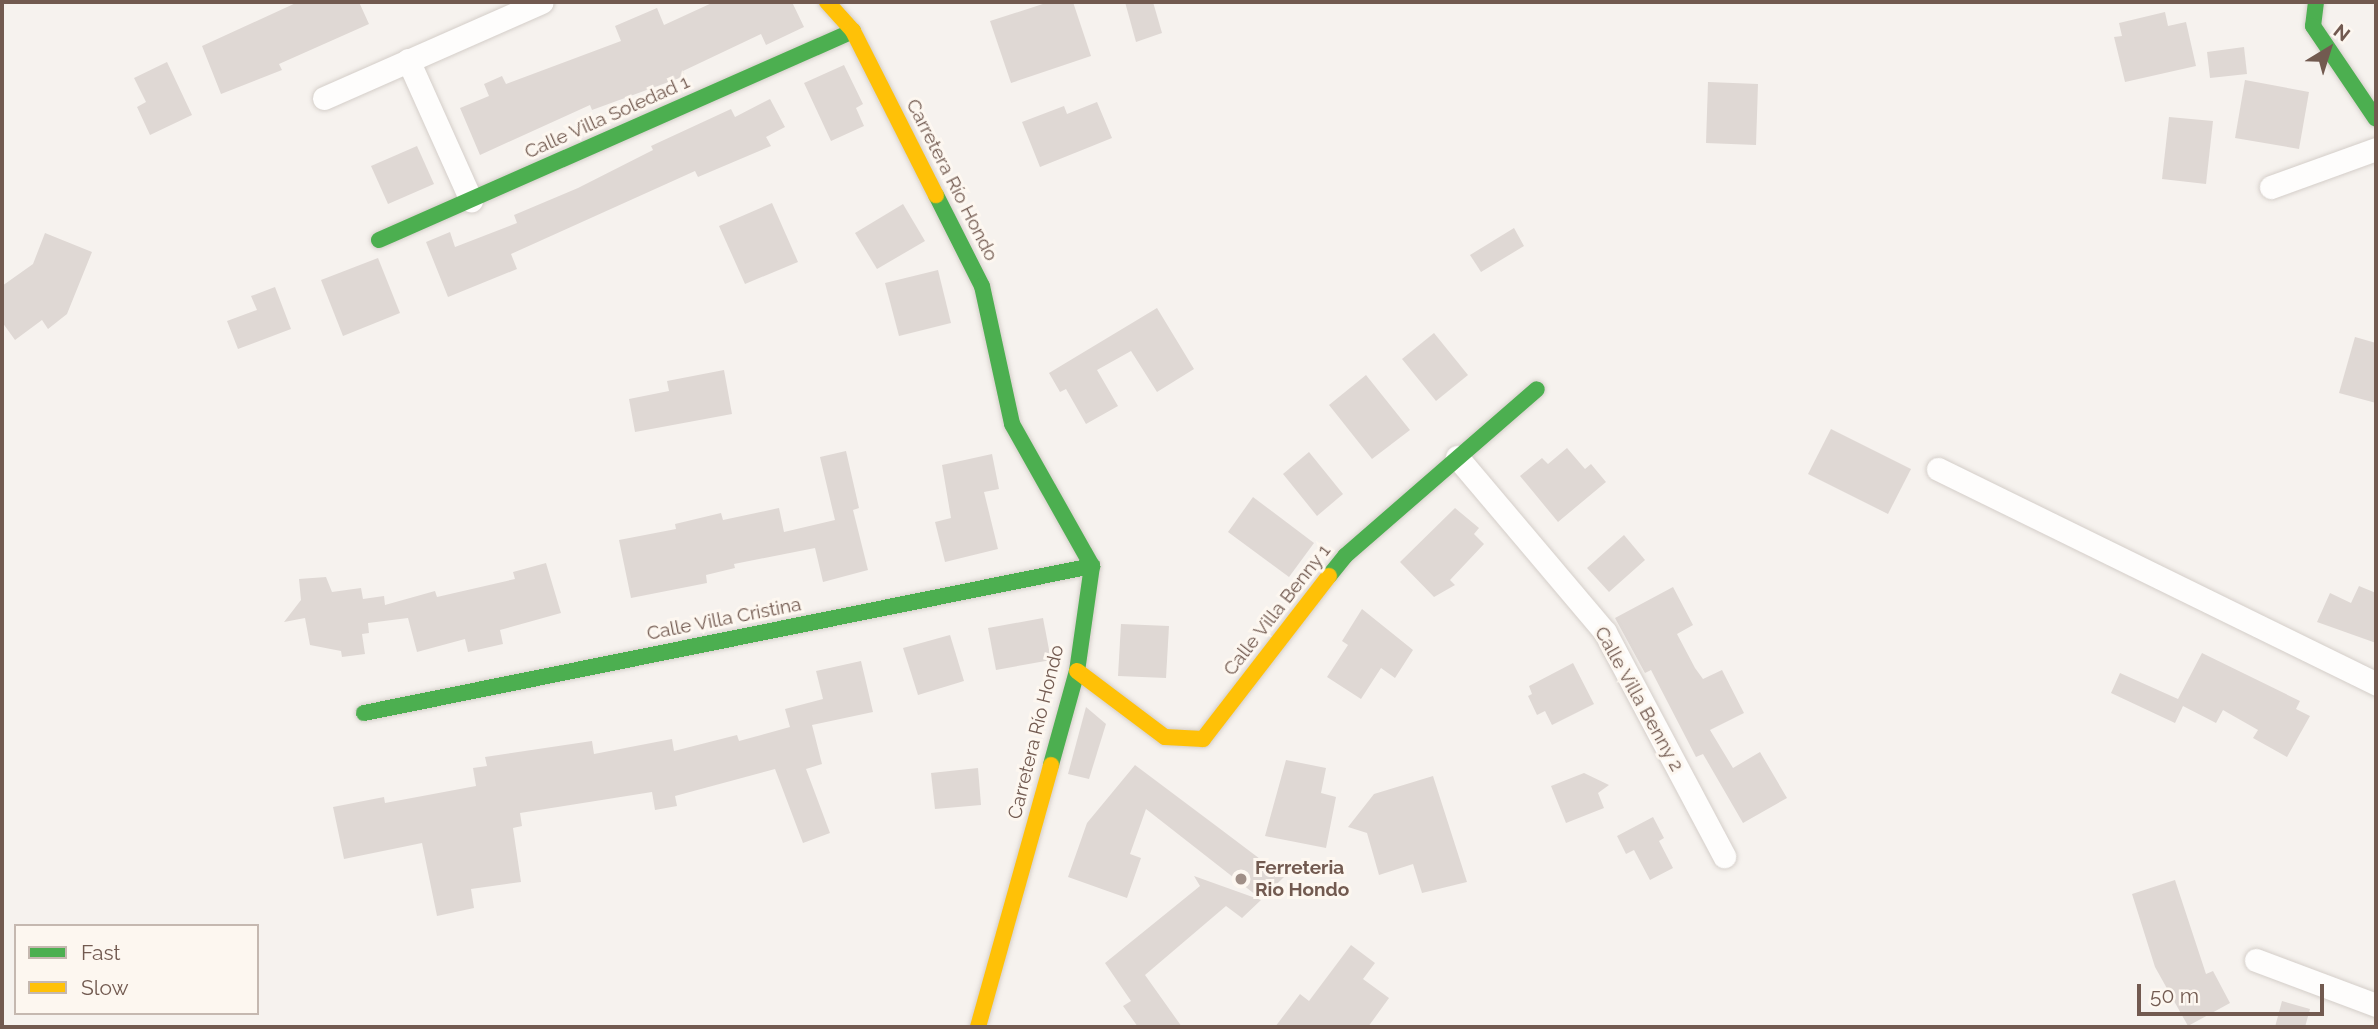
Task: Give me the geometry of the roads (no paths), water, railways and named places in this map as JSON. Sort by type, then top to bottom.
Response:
[{"type":"street","points":[[324,98],[542,2]]},
{"type":"street","name":"Carretera Río Hondo","points":[[827,2],[853,31],[982,286],[1012,424],[1092,566],[1077,671],[978,1027]]},
{"type":"street","points":[[2316,2],[2313,26],[2376,119]]},
{"type":"street","name":"Calle Villa Soledad 1","points":[[379,240],[853,31]]},
{"type":"street","points":[[408,60],[471,200]]},
{"type":"street","points":[[2271,187],[2376,149]]},
{"type":"street","name":"Calle Villa Benny 1","points":[[1077,671],[1164,737],[1203,739],[1345,556],[1537,389]]},
{"type":"street","name":"Calle Villa Benny 2","points":[[1457,457],[1605,632],[1724,856]]},
{"type":"street","points":[[1938,469],[2376,684]]},
{"type":"street","name":"Calle Villa Cristina","points":[[364,713],[1092,566]]},
{"type":"street","points":[[2256,960],[2376,1005]]},
{"type":"place","name":"Ferreteria Rio Hondo","points":[[1241,879]]}]
